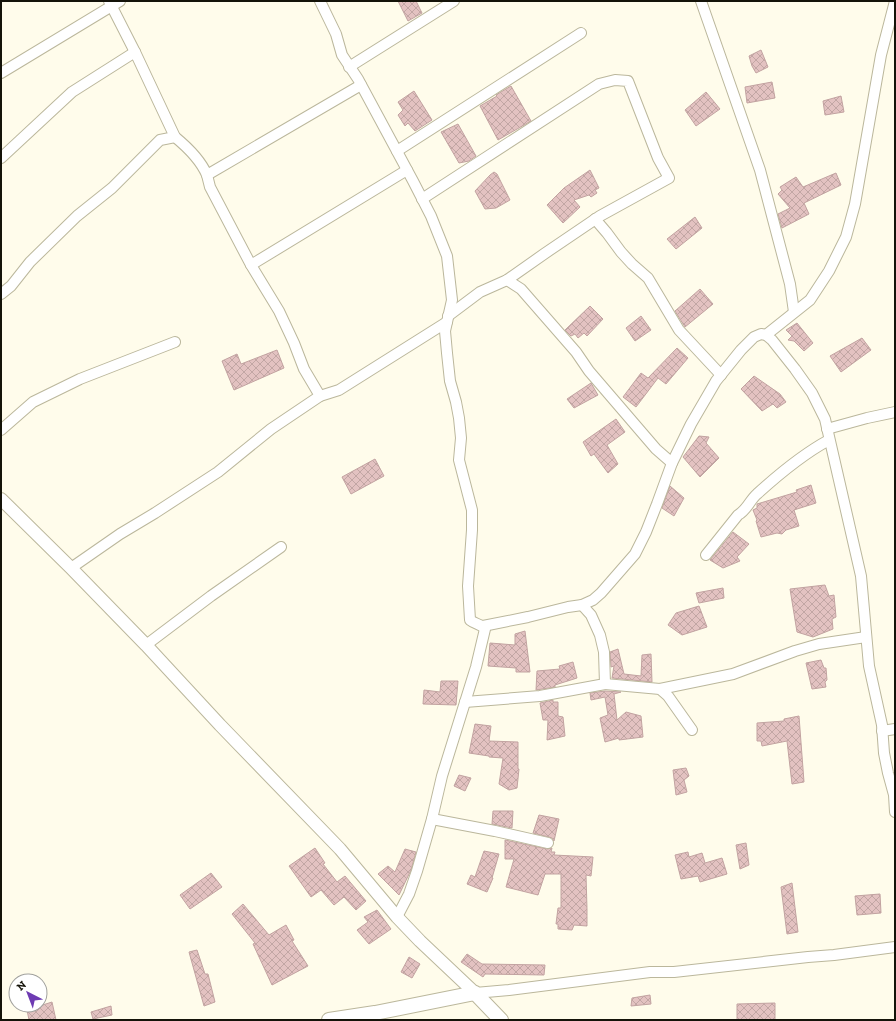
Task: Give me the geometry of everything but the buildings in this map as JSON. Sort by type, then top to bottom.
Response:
[{"type":"main road","points":[[329,1020],[375,1014],[475,993],[501,1020]]},
{"type":"street","points":[[320,1],[336,34],[342,55],[361,85],[407,170],[431,216],[447,256],[452,300],[445,331],[450,381],[456,402],[461,438],[459,460],[472,510],[468,586],[470,620],[475,624],[483,626],[528,617],[582,605],[593,600],[601,593],[635,554],[658,504],[672,463],[691,424],[716,381],[741,350],[754,337],[761,334],[766,335],[777,346],[812,393],[827,429],[861,576],[869,666],[882,725],[884,753],[894,795],[895,812]]},
{"type":"street","points":[[349,67],[454,1]]},
{"type":"street","points":[[701,1],[760,170],[790,284],[794,312]]},
{"type":"street","points":[[766,335],[810,300],[829,271],[846,237],[855,204],[880,55],[895,1]]},
{"type":"street","points":[[1,73],[113,3],[174,137],[181,142],[198,161],[206,175],[210,187],[251,265],[279,311],[304,369],[320,396]]},
{"type":"street","points":[[397,151],[581,33]]},
{"type":"street","points":[[1,158],[72,92],[135,52]]},
{"type":"street","points":[[71,568],[120,534],[218,472],[271,429],[320,396],[339,390],[448,319],[480,292],[507,280],[595,219],[669,178],[658,158],[628,81],[615,80],[600,84],[422,199]]},
{"type":"street","points":[[206,175],[361,85]]},
{"type":"street","points":[[1,294],[11,286],[30,262],[77,216],[112,188],[160,140],[174,137]]},
{"type":"street","points":[[251,265],[407,170]]},
{"type":"street","points":[[595,219],[632,264],[648,278],[679,330],[721,375]]},
{"type":"street","points":[[507,280],[526,293],[576,352],[589,371],[656,449],[672,463]]},
{"type":"street","points":[[1,430],[33,402],[80,379],[175,342]]},
{"type":"street","points":[[827,429],[895,412]]},
{"type":"street","points":[[706,555],[738,515],[743,512],[755,495],[790,466],[816,447],[829,440]]},
{"type":"street","points":[[1,499],[146,645],[340,849],[397,917],[420,941],[475,993],[650,972],[674,972],[895,947]]},
{"type":"street","points":[[146,645],[211,596],[281,547]]},
{"type":"street","points":[[582,605],[591,615],[600,635],[604,652],[605,684]]},
{"type":"street","points":[[397,917],[409,894],[417,871],[432,819],[442,776],[482,646],[485,629],[483,626]]},
{"type":"street","points":[[465,702],[540,696],[605,684],[660,689],[733,674],[795,651],[819,644],[866,637]]},
{"type":"street","points":[[660,689],[668,696],[692,730]]},
{"type":"street","points":[[882,731],[895,729]]},
{"type":"street","points":[[432,819],[548,843]]}]
